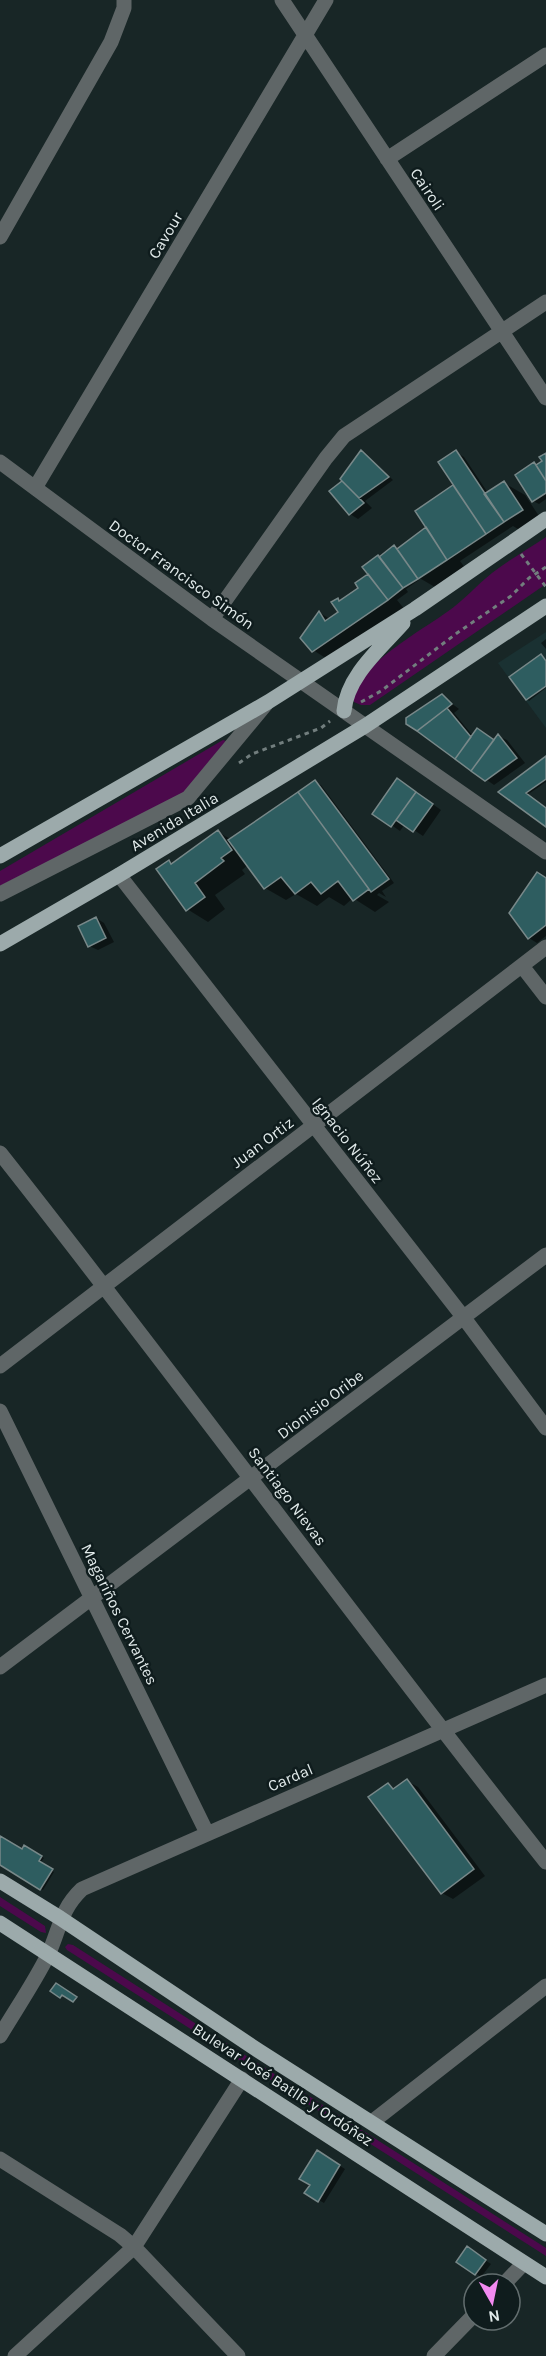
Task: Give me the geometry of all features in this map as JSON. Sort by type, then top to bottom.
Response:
[{"type":"main road","name":"Avenida Italia","points":[[0,856],[268,702],[415,609],[546,519]]},
{"type":"main road","name":"Avenida Italia","points":[[0,944],[365,726],[546,606]]},
{"type":"main road","points":[[344,711],[345,697],[352,682],[415,609]]},
{"type":"main road","name":"Bulevar José Batlle y Ordóñez","points":[[0,1881],[60,1918],[259,2051],[546,2234]]},
{"type":"main road","name":"Bulevar José Batlle y Ordóñez","points":[[0,1923],[546,2277]]},
{"type":"street","points":[[0,237],[111,42],[124,9],[124,0]]},
{"type":"street","name":"Cairoli","points":[[282,0],[546,398]]},
{"type":"street","name":"Cavour","points":[[35,488],[326,0]]},
{"type":"street","points":[[387,159],[546,55]]},
{"type":"street","points":[[212,619],[344,436],[546,302]]},
{"type":"street","name":"Doctor Francisco Simón","points":[[0,462],[212,619],[344,711]]},
{"type":"street","name":"Avenida Italia","points":[[0,894],[188,798],[268,702]]},
{"type":"street","points":[[344,711],[546,852]]},
{"type":"street","name":"Ignacio Núñez","points":[[119,875],[464,1318],[546,1428]]},
{"type":"street","name":"Juan Ortiz","points":[[0,1366],[546,947]]},
{"type":"street","points":[[522,966],[546,997]]},
{"type":"street","name":"Santiago Nievas","points":[[0,1153],[104,1285],[442,1731],[546,1862]]},
{"type":"street","name":"Dionisio Oribe","points":[[0,1667],[546,1255]]},
{"type":"street","name":"Magariños Cervantes","points":[[0,1411],[207,1833]]},
{"type":"street","name":"Cardal","points":[[0,2036],[48,1954],[60,1918],[70,1900],[82,1889],[546,1685]]},
{"type":"street","points":[[372,2122],[546,1986]]},
{"type":"street","points":[[15,2356],[134,2247],[242,2079]]},
{"type":"street","points":[[0,2159],[120,2235],[237,2356]]},
{"type":"street","points":[[515,2272],[523,2264]]},
{"type":"street","points":[[434,2356],[462,2327]]},
{"type":"path","points":[[513,542],[546,587]]},
{"type":"shaded area","points":[[546,537],[546,584],[370,705],[354,702],[356,690],[363,677],[390,651],[453,608],[492,573]]},
{"type":"shaded area","points":[[546,632],[546,728],[498,663]]},
{"type":"shaded area","points":[[223,740],[226,741],[182,795],[0,886],[0,871]]},
{"type":"shaded area","points":[[0,1897],[45,1926],[46,1933],[0,1906]]},
{"type":"shaded area","points":[[68,1944],[73,1945],[546,2248],[546,2256],[67,1950],[65,1947]]},
{"type":"building","points":[[361,450],[389,477],[359,498],[340,479]]},
{"type":"building","points":[[456,450],[504,522],[486,534],[438,462]]},
{"type":"building","points":[[546,453],[546,481],[536,465],[542,461],[539,457]]},
{"type":"building","points":[[534,462],[546,481],[546,493],[532,502],[515,475]]},
{"type":"building","points":[[342,481],[364,503],[349,515],[329,491]]},
{"type":"building","points":[[504,481],[523,510],[504,522],[484,494]]},
{"type":"building","points":[[453,485],[486,534],[447,560],[415,511]]},
{"type":"building","points":[[426,527],[447,560],[418,579],[397,549]]},
{"type":"building","points":[[394,545],[418,579],[403,588],[379,557]]},
{"type":"building","points":[[378,555],[403,588],[388,600],[362,567]]},
{"type":"building","points":[[368,574],[388,600],[312,652],[300,638],[319,611],[325,621],[338,612],[331,602],[338,598],[339,601],[358,588],[355,583]]},
{"type":"building","points":[[541,654],[546,661],[546,686],[526,700],[509,677]]},
{"type":"building","points":[[442,694],[452,704],[417,731],[406,724],[406,718]]},
{"type":"building","points":[[447,708],[471,737],[455,759],[417,731]]},
{"type":"building","points":[[477,728],[494,740],[471,771],[455,759]]},
{"type":"building","points":[[498,734],[517,758],[485,781],[471,771]]},
{"type":"building","points":[[546,756],[546,779],[526,793],[546,808],[546,827],[498,792]]},
{"type":"building","points":[[397,778],[416,792],[391,827],[372,814]]},
{"type":"building","points":[[315,780],[389,879],[371,892],[298,792]]},
{"type":"building","points":[[298,792],[369,889],[353,901],[338,881],[321,894],[311,882],[295,894],[281,877],[264,889],[228,840]]},
{"type":"building","points":[[416,792],[433,804],[413,832],[396,820]]},
{"type":"building","points":[[218,830],[232,850],[221,858],[224,861],[195,883],[205,897],[186,911],[156,869],[169,860],[171,864]]},
{"type":"building","points":[[537,872],[546,878],[546,925],[528,939],[509,913]]},
{"type":"building","points":[[96,917],[106,938],[88,947],[78,926]]},
{"type":"building","points":[[407,1779],[474,1869],[441,1894],[368,1797],[388,1783],[393,1789]]},
{"type":"building","points":[[0,1836],[22,1849],[24,1845],[42,1856],[39,1861],[53,1869],[40,1890],[0,1865]]},
{"type":"building","points":[[56,1983],[77,1997],[73,2002],[62,1995],[60,1998],[50,1991]]},
{"type":"building","points":[[317,2150],[340,2165],[318,2202],[304,2193],[310,2185],[299,2179]]},
{"type":"building","points":[[467,2246],[486,2260],[477,2272],[471,2272],[456,2262]]}]
